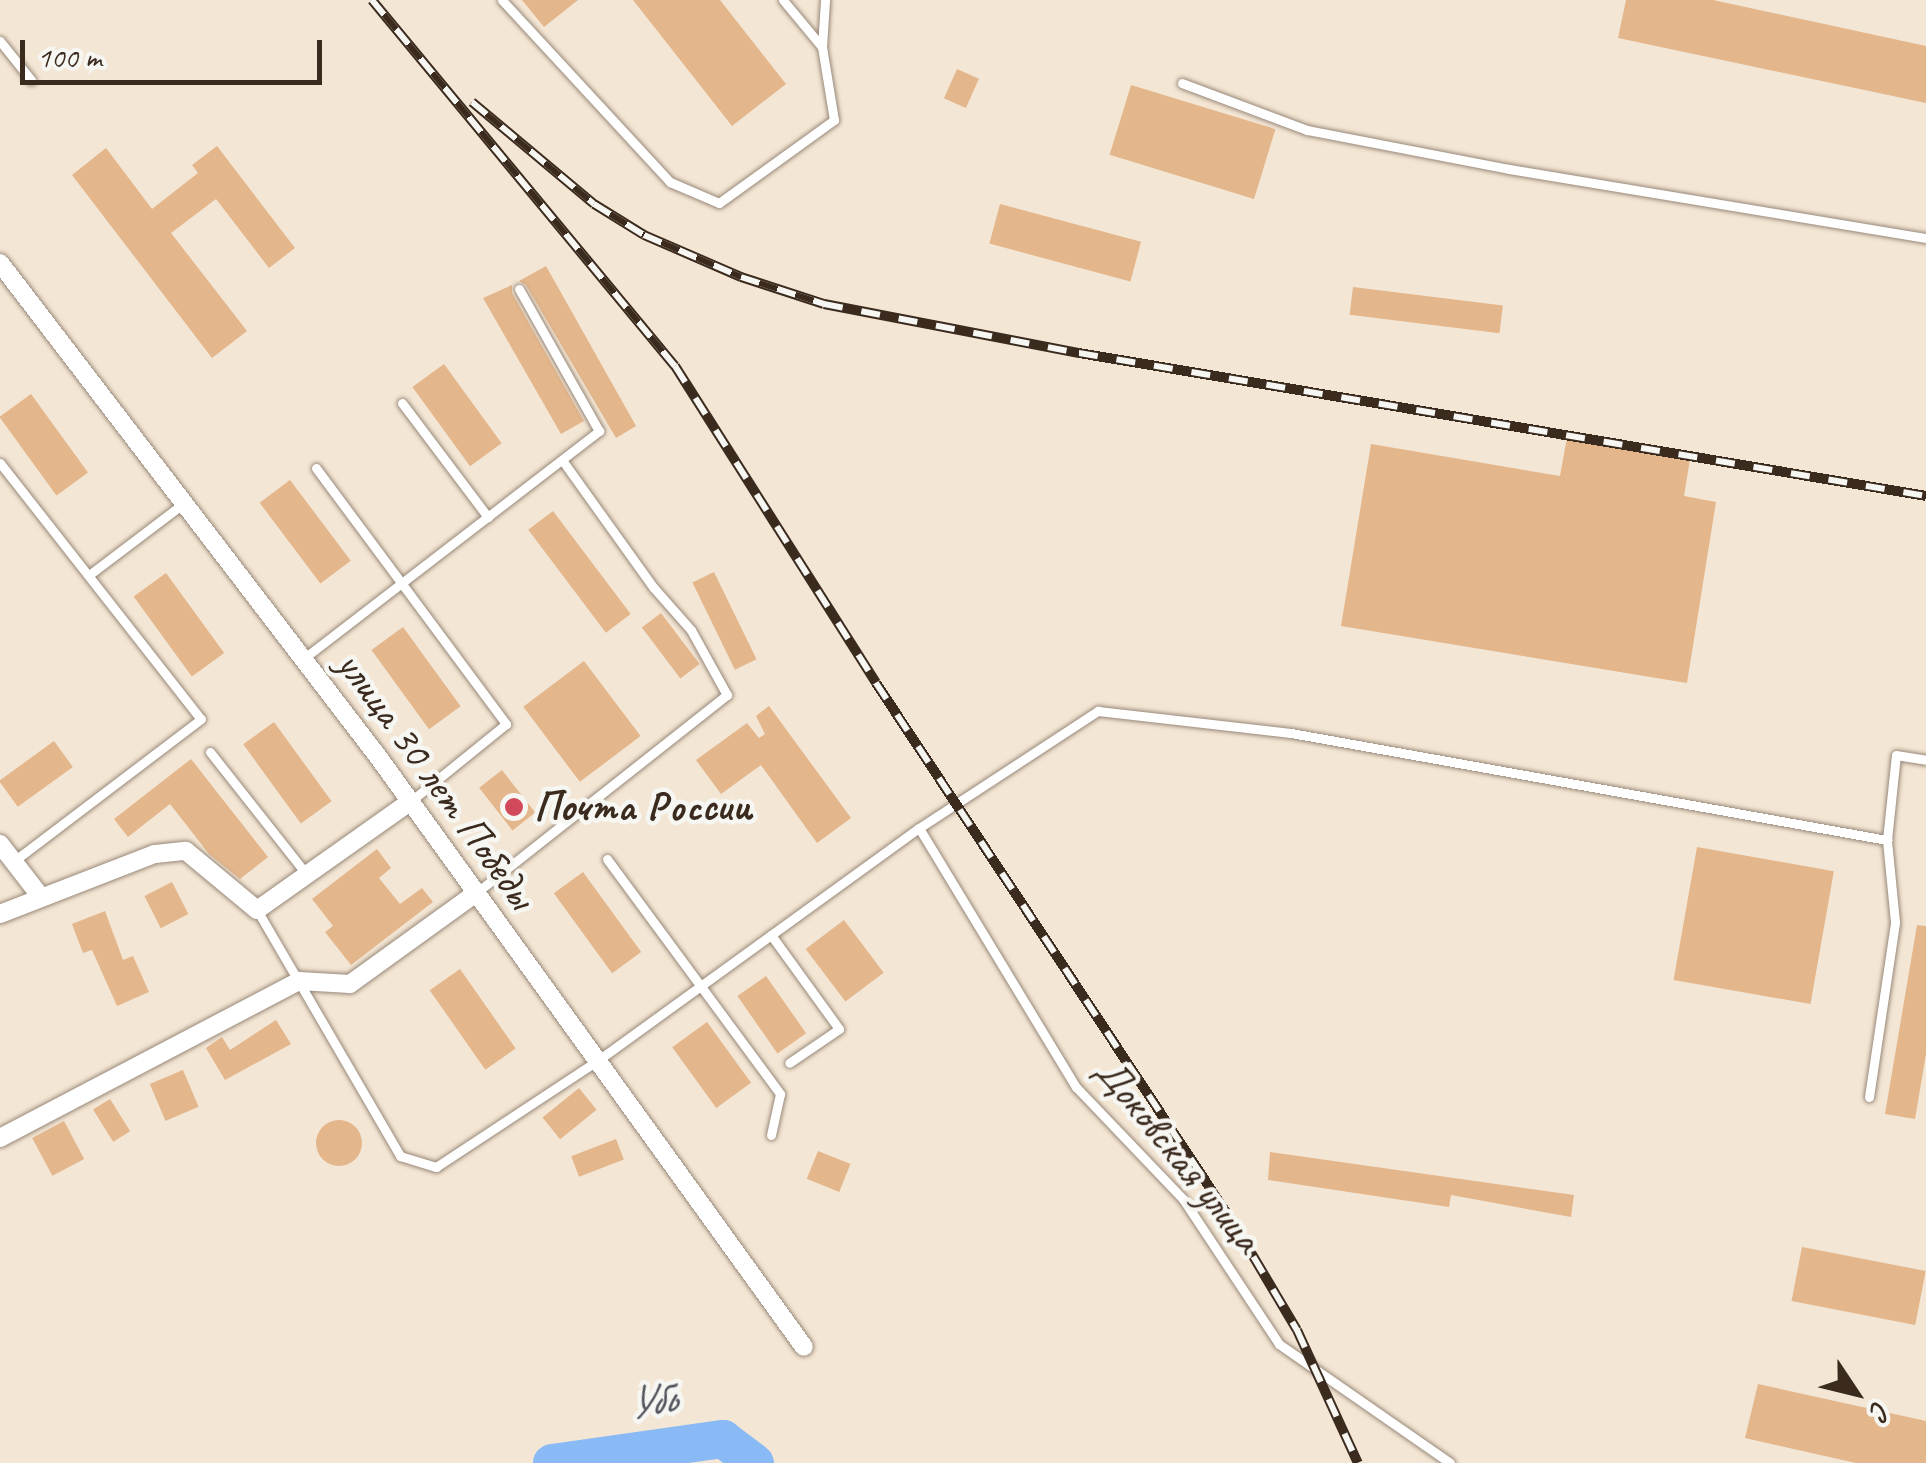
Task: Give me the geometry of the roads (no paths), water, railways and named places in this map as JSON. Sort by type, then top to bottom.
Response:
[{"type":"street","name":"улица 30 лет Победы","points":[[0,263],[410,801],[804,1347]]},
{"type":"street","points":[[0,914],[155,854],[186,852],[257,910],[410,801]]},
{"type":"street","points":[[0,844],[41,897]]},
{"type":"street","points":[[0,1138],[299,981],[350,984],[476,892]]},
{"type":"lane","points":[[502,0],[670,182],[719,203],[834,120],[822,47],[825,0]]},
{"type":"lane","points":[[783,0],[822,47]]},
{"type":"lane","points":[[0,41],[31,80]]},
{"type":"lane","points":[[1182,83],[1307,130],[1926,238]]},
{"type":"lane","points":[[303,659],[600,431],[519,289]]},
{"type":"lane","points":[[402,403],[488,517]]},
{"type":"lane","points":[[476,892],[727,695],[691,630],[653,587],[562,460]]},
{"type":"lane","points":[[0,463],[201,718],[14,862]]},
{"type":"lane","points":[[316,468],[506,724],[410,801]]},
{"type":"lane","points":[[89,576],[184,504]]},
{"type":"lane","points":[[257,910],[400,1156],[436,1167],[598,1061],[919,828],[1098,711],[1291,733],[1887,840]]},
{"type":"lane","points":[[210,752],[307,875]]},
{"type":"lane","points":[[1869,1097],[1896,922],[1887,840],[1896,755],[1926,760]]},
{"type":"lane","name":"Доковская улица","points":[[919,828],[1076,1087],[1183,1199],[1279,1344],[1450,1463]]},
{"type":"lane","points":[[607,859],[780,1094],[771,1136]]},
{"type":"lane","points":[[771,935],[838,1029],[789,1062]]},
{"type":"waterway","name":"Убь","points":[[552,1463],[723,1439],[755,1463]]},
{"type":"railway","points":[[372,0],[675,366],[876,683],[1234,1224],[1297,1330],[1358,1463]]},
{"type":"railway","points":[[472,102],[594,204],[644,235],[741,277],[824,304],[1079,353],[1926,496]]},
{"type":"place","name":"Почта России","points":[[514,807]]}]
